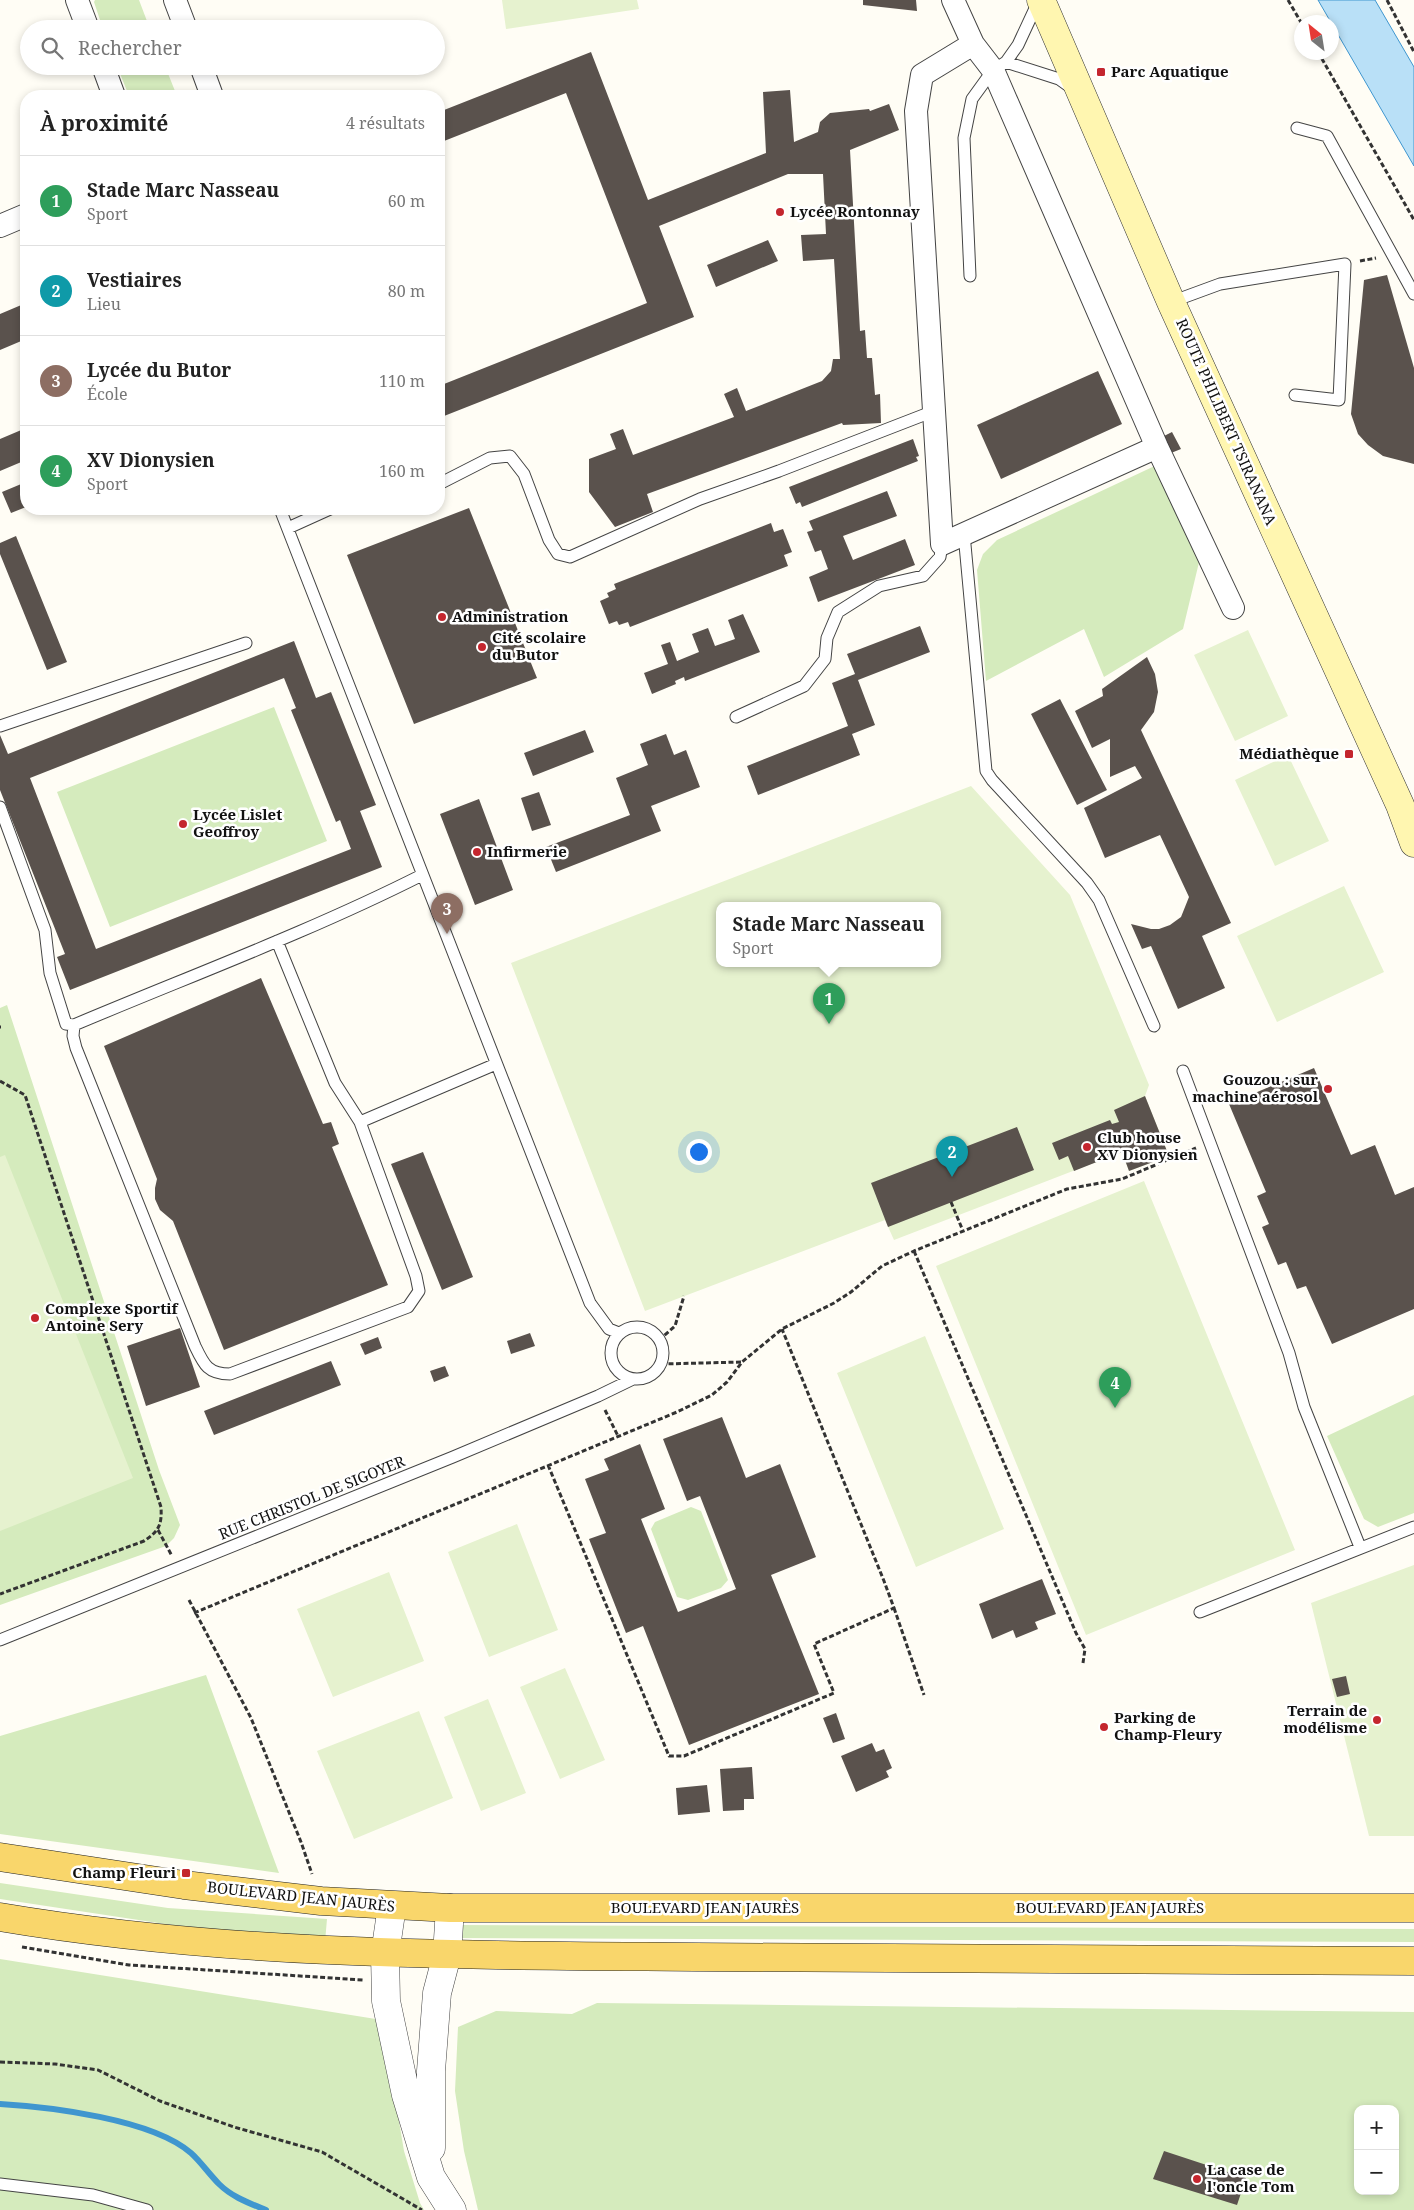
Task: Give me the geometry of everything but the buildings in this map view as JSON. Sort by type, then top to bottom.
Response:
[{"type":"main road","name":"ROUTE PHILIBERT TSIRANANA","points":[[1040,0],[1171,302],[1400,805],[1414,843]]},
{"type":"main road","name":"BOULEVARD JEAN JAURÈS","points":[[0,1857],[194,1886],[321,1901],[392,1906],[450,1908],[1414,1908]]},
{"type":"main road","points":[[0,1917],[67,1928],[210,1944],[386,1954],[1414,1961]]},
{"type":"street","points":[[77,0],[85,20]]},
{"type":"street","points":[[175,0],[183,20]]},
{"type":"street","points":[[953,0],[973,44],[999,66],[1157,446],[1233,608]]},
{"type":"street","points":[[973,44],[922,75],[916,111],[942,544],[1157,446]]},
{"type":"street","points":[[106,75],[112,90]]},
{"type":"street","points":[[204,75],[210,90]]},
{"type":"street","points":[[0,226],[20,217]]},
{"type":"street","points":[[392,1906],[386,1954],[388,2010],[406,2095],[431,2177],[452,2210]]},
{"type":"street","points":[[431,2177],[431,2071],[437,1994],[447,1955],[450,1908]]},
{"type":"lane","points":[[970,276],[964,138],[972,100],[1018,45],[1040,0]]},
{"type":"lane","points":[[999,66],[1059,79],[1080,93]]},
{"type":"lane","points":[[1297,128],[1328,136],[1414,294]]},
{"type":"lane","points":[[1171,302],[1220,284],[1345,264],[1340,400],[1295,395]]},
{"type":"lane","points":[[445,481],[490,458],[510,456],[524,474],[549,540],[558,554],[570,557],[700,499],[779,471],[934,411]]},
{"type":"lane","points":[[283,515],[590,1303],[609,1329],[619,1333]]},
{"type":"lane","points":[[288,528],[317,515]]},
{"type":"lane","points":[[964,534],[986,771],[992,780],[1087,883],[1099,900],[1154,1026]]},
{"type":"lane","points":[[736,717],[804,686],[825,659],[827,638],[838,612],[878,586],[923,576],[940,557],[942,544]]},
{"type":"lane","points":[[0,726],[246,643]]},
{"type":"lane","points":[[0,807],[45,930],[50,973],[66,1024],[74,1025],[277,941],[366,903],[422,875]]},
{"type":"lane","points":[[74,1025],[73,1036],[76,1048],[203,1364],[217,1374],[230,1374],[408,1308],[419,1291],[416,1276],[360,1122],[335,1083],[277,941]]},
{"type":"lane","points":[[360,1122],[496,1064]]},
{"type":"lane","points":[[1182,1071],[1289,1352],[1304,1407],[1360,1547]]},
{"type":"lane","points":[[635,1326],[645,1328],[659,1340],[663,1352],[661,1364],[654,1373],[644,1379],[633,1379],[622,1373],[614,1363],[612,1351],[614,1340],[626,1328],[635,1326]]},
{"type":"lane","name":"RUE CHRISTOL DE SIGOYER","points":[[0,1640],[453,1457],[598,1396],[633,1379]]},
{"type":"lane","points":[[1200,1612],[1414,1527]]},
{"type":"lane","points":[[0,2184],[93,2195],[146,2210]]},
{"type":"path","points":[[1288,0],[1297,15]]},
{"type":"path","points":[[1387,0],[1414,52]]},
{"type":"path","points":[[1323,60],[1414,220]]},
{"type":"path","points":[[1345,264],[1393,255]]},
{"type":"path","points":[[0,1081],[25,1095],[161,1507],[158,1530],[166,1546]]},
{"type":"path","points":[[194,1614],[548,1466],[712,1395],[727,1382],[742,1362],[782,1329],[834,1303],[851,1292],[882,1266],[914,1251],[1067,1189],[1122,1179],[1209,1143]]},
{"type":"path","points":[[950,1202],[962,1231]]},
{"type":"path","points":[[914,1251],[1076,1634],[1085,1649],[1083,1663]]},
{"type":"path","points":[[659,1340],[675,1326],[684,1296]]},
{"type":"path","points":[[782,1329],[884,1581],[924,1695]]},
{"type":"path","points":[[661,1364],[742,1362]]},
{"type":"path","points":[[598,1396],[618,1436]]},
{"type":"path","points":[[548,1466],[669,1756],[684,1756],[834,1693],[814,1644],[894,1608]]},
{"type":"path","points":[[0,1594],[144,1541],[158,1530]]},
{"type":"path","points":[[189,1600],[194,1614],[251,1718],[312,1874]]},
{"type":"path","points":[[0,2062],[55,2064],[98,2070],[160,2101],[234,2127],[322,2152],[422,2210]]},
{"type":"green space","points":[[95,0],[139,0],[147,20],[100,20]]},
{"type":"green space","points":[[502,0],[637,0],[639,9],[506,29]]},
{"type":"green space","points":[[121,75],[169,75],[175,90],[127,90]]},
{"type":"green space","points":[[1161,463],[1201,554],[1183,629],[1104,677],[1084,629],[986,681],[977,570],[983,554],[997,540]]},
{"type":"green space","points":[[1248,630],[1288,716],[1235,741],[1194,655]]},
{"type":"green space","points":[[274,707],[327,841],[110,927],[57,792]]},
{"type":"green space","points":[[1288,755],[1329,841],[1275,866],[1235,780]]},
{"type":"green space","points":[[971,786],[1070,895],[1149,1085],[1145,1096],[1169,1156],[1129,1171],[1122,1152],[894,1240],[885,1220],[645,1311],[511,963]]},
{"type":"green space","points":[[1344,886],[1384,972],[1277,1022],[1237,936]]},
{"type":"green space","points":[[7,1005],[159,1470],[180,1525],[174,1538],[166,1546],[0,1605],[0,1008]]},
{"type":"green space","name":"Complexe Sportif Antoine Sery","points":[[5,1155],[133,1478],[0,1531],[0,1157]]},
{"type":"green space","points":[[1144,1181],[1295,1550],[1086,1635],[936,1266]]},
{"type":"green space","points":[[925,1336],[1004,1529],[916,1567],[837,1373]]},
{"type":"green space","points":[[1414,1395],[1414,1513],[1378,1527],[1364,1519],[1327,1436]]},
{"type":"green space","points":[[691,1507],[701,1511],[728,1580],[721,1588],[688,1600],[677,1597],[651,1529],[655,1522]]},
{"type":"green space","points":[[517,1524],[558,1630],[489,1657],[448,1552]]},
{"type":"green space","name":"Terrain de modélisme","points":[[1414,1565],[1414,1836],[1369,1836],[1311,1603]]},
{"type":"green space","points":[[389,1572],[424,1661],[333,1697],[297,1609]]},
{"type":"green space","points":[[565,1668],[605,1760],[560,1779],[520,1687]]},
{"type":"green space","points":[[206,1675],[279,1873],[0,1834],[0,1736]]},
{"type":"green space","points":[[488,1699],[526,1793],[481,1811],[444,1717]]},
{"type":"green space","points":[[419,1711],[453,1798],[354,1839],[317,1751]]},
{"type":"green space","points":[[0,1883],[168,1908],[327,1919],[325,1942],[165,1924],[0,1899]]},
{"type":"green space","points":[[458,1925],[1414,1929],[1414,1942],[458,1938]]},
{"type":"green space","points":[[0,1959],[382,2020],[404,2151],[420,2203],[424,2210],[0,2210]]},
{"type":"green space","points":[[597,2003],[1414,2012],[1414,2210],[478,2210],[464,2151],[455,2091],[458,2027],[496,2011],[572,2014]]},
{"type":"water","points":[[1318,0],[1375,0],[1414,67],[1414,166],[1339,36],[1339,15],[1327,15]]},
{"type":"waterway","points":[[0,2104],[72,2112],[127,2123],[152,2131],[174,2141],[191,2153],[229,2193],[266,2210]]},
{"type":"place","name":"Parc Aquatique","points":[[1101,72]]},
{"type":"place","name":"Lycée Rontonnay","points":[[780,212]]},
{"type":"place","name":"Administration","points":[[442,617]]},
{"type":"place","name":"Cité scolaire du Butor","points":[[482,647]]},
{"type":"place","name":"Médiathèque","points":[[1349,754]]},
{"type":"place","name":"Lycée Lislet Geoffroy","points":[[183,824]]},
{"type":"place","name":"Infirmerie","points":[[477,852]]},
{"type":"place","name":"Lycée du Butor","points":[[447,934]]},
{"type":"place","name":"Stade Marc Nasseau","points":[[829,1024]]},
{"type":"place","name":"Gouzou : sur machine aérosol","points":[[1328,1089]]},
{"type":"place","name":"Club house XV Dionysien","points":[[1087,1147]]},
{"type":"place","name":"Vestiaires","points":[[952,1177]]},
{"type":"place","name":"Complexe Sportif Antoine Sery","points":[[35,1318]]},
{"type":"place","name":"XV Dionysien","points":[[1115,1408]]},
{"type":"place","name":"Terrain de modélisme","points":[[1377,1720]]},
{"type":"place","name":"Parking de Champ-Fleury","points":[[1104,1727]]},
{"type":"place","name":"Champ Fleuri","points":[[186,1873]]},
{"type":"place","name":"La case de l'oncle Tom","points":[[1197,2179]]}]
